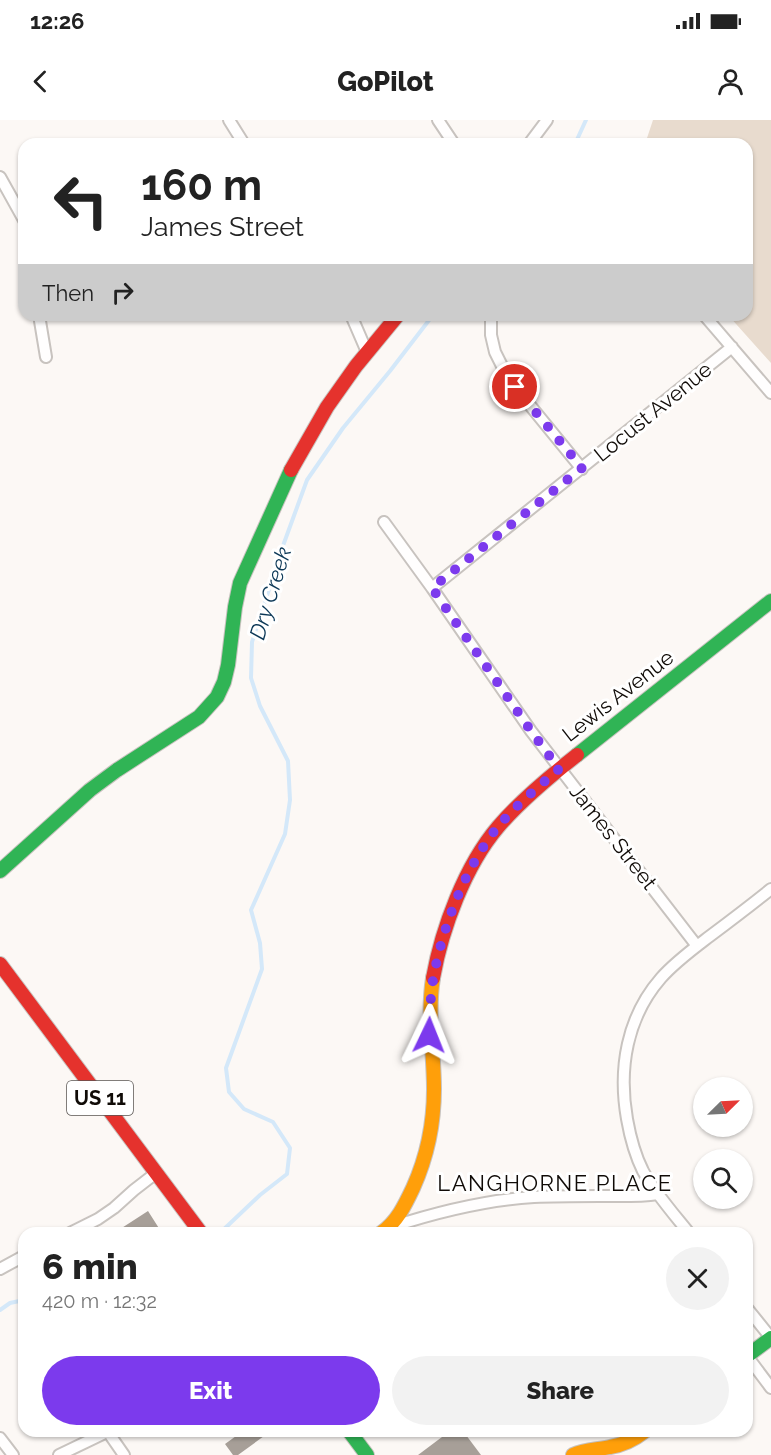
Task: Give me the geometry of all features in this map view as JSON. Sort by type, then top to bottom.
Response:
[{"type":"street","points":[[229,120],[240,138]]},
{"type":"street","points":[[438,120],[450,138]]},
{"type":"street","points":[[534,138],[547,120]]},
{"type":"street","points":[[0,177],[18,209]]},
{"type":"street","points":[[40,321],[46,357]]},
{"type":"street","points":[[354,321],[367,352]]},
{"type":"street","points":[[0,871],[90,790],[198,717],[217,697],[228,665],[240,584],[293,465],[327,406],[393,321]]},
{"type":"street","points":[[491,321],[495,352],[503,368],[515,387],[582,468]]},
{"type":"street","points":[[709,321],[771,393]]},
{"type":"street","name":"Locust Avenue","points":[[432,588],[732,347]]},
{"type":"street","name":"James Street","points":[[384,522],[559,769],[697,946]]},
{"type":"street","name":"Lewis Avenue","points":[[388,1227],[407,1202],[417,1180],[429,1138],[434,1087],[429,1035],[430,1004],[441,943],[453,908],[485,844],[512,812],[559,769],[771,601]]},
{"type":"street","points":[[684,1227],[658,1194],[636,1154],[625,1107],[624,1056],[637,1014],[661,978],[677,962],[771,889]]},
{"type":"street","name":"US 11","points":[[0,964],[196,1227]]},
{"type":"street","points":[[82,1227],[114,1208],[156,1173]]},
{"type":"street","points":[[394,1227],[420,1217],[508,1199],[639,1197],[658,1194]]},
{"type":"street","points":[[0,1269],[18,1259]]},
{"type":"street","points":[[753,1316],[771,1338],[753,1352]]},
{"type":"street","points":[[753,1364],[771,1388]]},
{"type":"street","points":[[59,1455],[96,1437]]},
{"type":"street","points":[[113,1437],[124,1455]]},
{"type":"street","points":[[354,1437],[367,1455]]},
{"type":"street","points":[[584,1453],[621,1444],[636,1437]]},
{"type":"street","points":[[0,1438],[13,1455]]},
{"type":"shaded area","points":[[653,120],[771,120],[771,363],[733,321],[753,321],[753,138],[647,138]]},
{"type":"building","points":[[148,1211],[158,1227],[123,1227]]},
{"type":"building","points":[[235,1437],[263,1437],[238,1455],[233,1455],[225,1444]]},
{"type":"building","points":[[442,1437],[468,1437],[481,1455],[418,1455]]},
{"type":"waterway","name":"Dry Creek","points":[[578,138],[586,120]]},
{"type":"waterway","name":"Dry Creek","points":[[226,1227],[260,1195],[287,1174],[290,1148],[273,1122],[244,1109],[229,1092],[226,1068],[262,969],[260,943],[251,910],[285,834],[290,800],[288,761],[260,706],[251,678],[252,642],[307,480],[343,428],[428,321]]},
{"type":"waterway","name":"Dry Creek","points":[[0,1310],[10,1303],[18,1301]]},
{"type":"traffic: fast","points":[[0,871],[90,790],[199,717],[217,697],[228,665],[240,583],[291,470]]},
{"type":"traffic: fast","points":[[577,755],[771,601]]},
{"type":"traffic: fast","points":[[753,1352],[771,1338]]},
{"type":"traffic: fast","points":[[354,1437],[367,1455]]},
{"type":"traffic: slow","points":[[389,1227],[407,1201],[418,1176],[429,1140],[434,1102],[431,1020],[433,978]]},
{"type":"traffic: slow","points":[[573,1455],[620,1445],[636,1437]]},
{"type":"traffic: jam","points":[[291,470],[327,407],[356,366],[393,321]]},
{"type":"traffic: jam","points":[[433,978],[449,919],[475,860],[507,817],[546,780],[577,755]]},
{"type":"traffic: jam","points":[[0,964],[197,1227]]},
{"type":"district","name":"LANGHORNE PLACE","points":[[555,1183]]},
{"type":"route","points":[[429,1035],[433,980],[441,943],[453,908],[472,867],[485,844],[512,812],[559,769],[432,588],[582,468],[515,387]]}]
